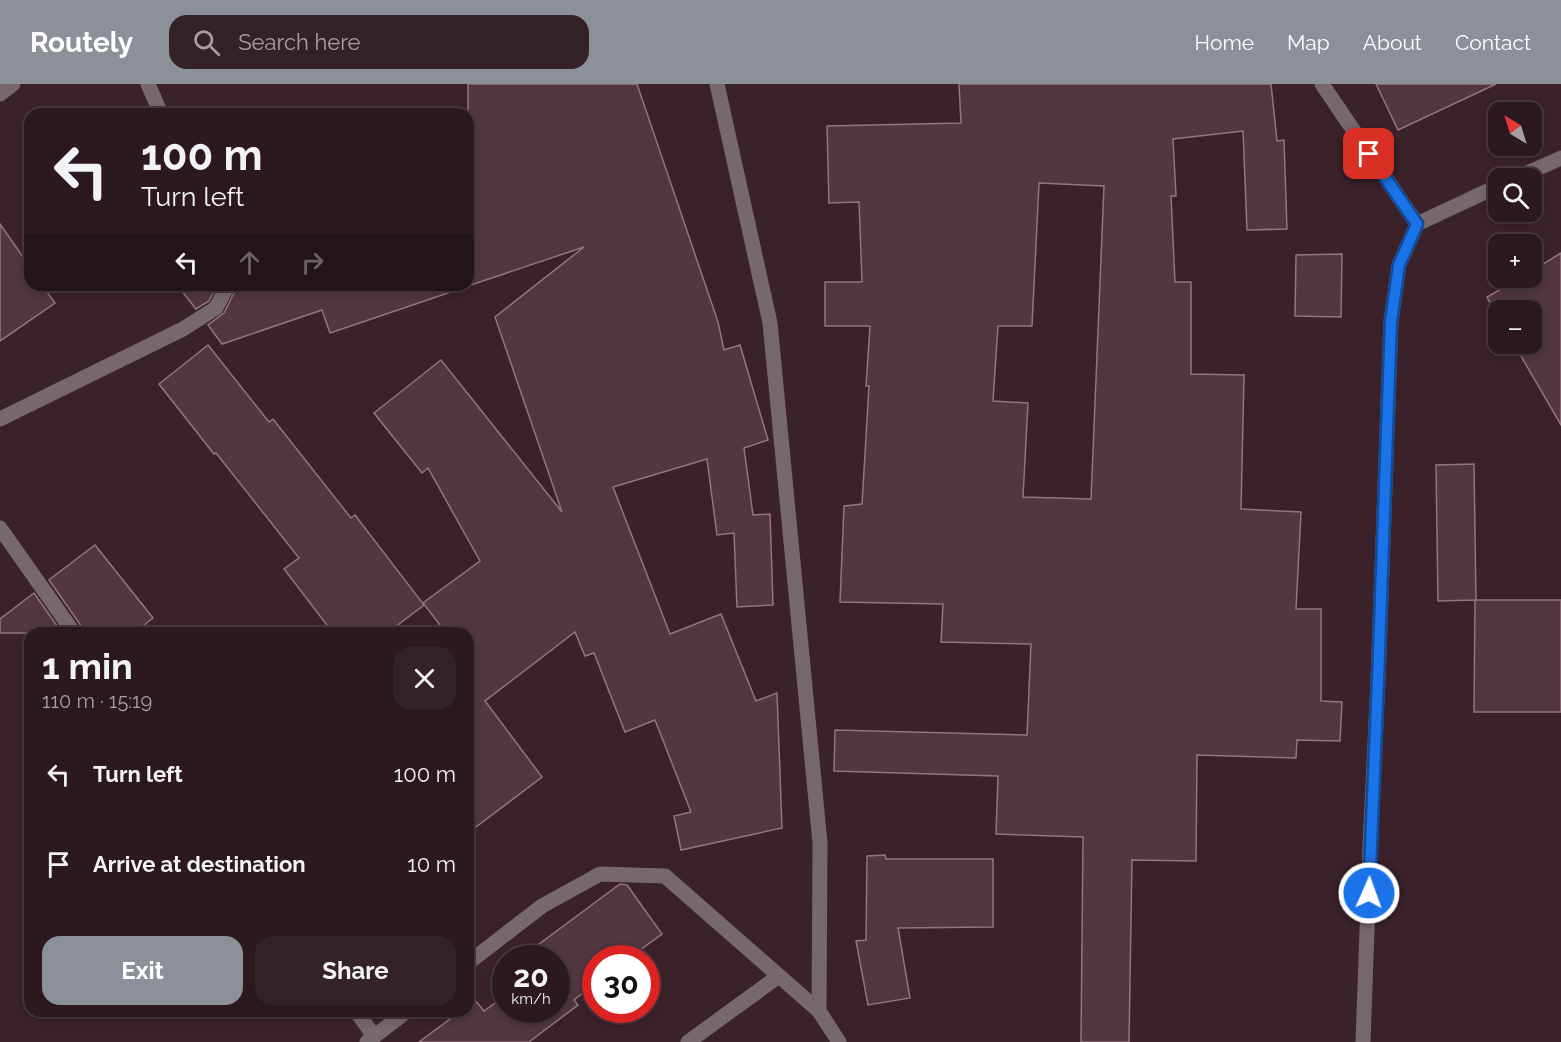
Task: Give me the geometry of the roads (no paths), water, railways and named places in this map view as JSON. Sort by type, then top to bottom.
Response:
[{"type":"street","points":[[0,94],[13,84]]},
{"type":"street","points":[[148,84],[158,108]]},
{"type":"street","points":[[717,84],[770,323],[820,843],[819,1011]]},
{"type":"street","points":[[1322,84],[1417,224]]},
{"type":"street","points":[[1538,168],[1561,158]]},
{"type":"street","points":[[1363,1042],[1391,321],[1399,265],[1417,224],[1488,191]]},
{"type":"street","points":[[0,419],[183,329],[216,308],[225,291]]},
{"type":"street","points":[[0,528],[70,627]]},
{"type":"street","points":[[474,958],[542,906],[600,874],[665,876],[819,1011],[839,1042]]},
{"type":"street","points":[[688,1042],[779,976]]},
{"type":"street","points":[[359,1017],[370,1039],[399,1017]]}]
